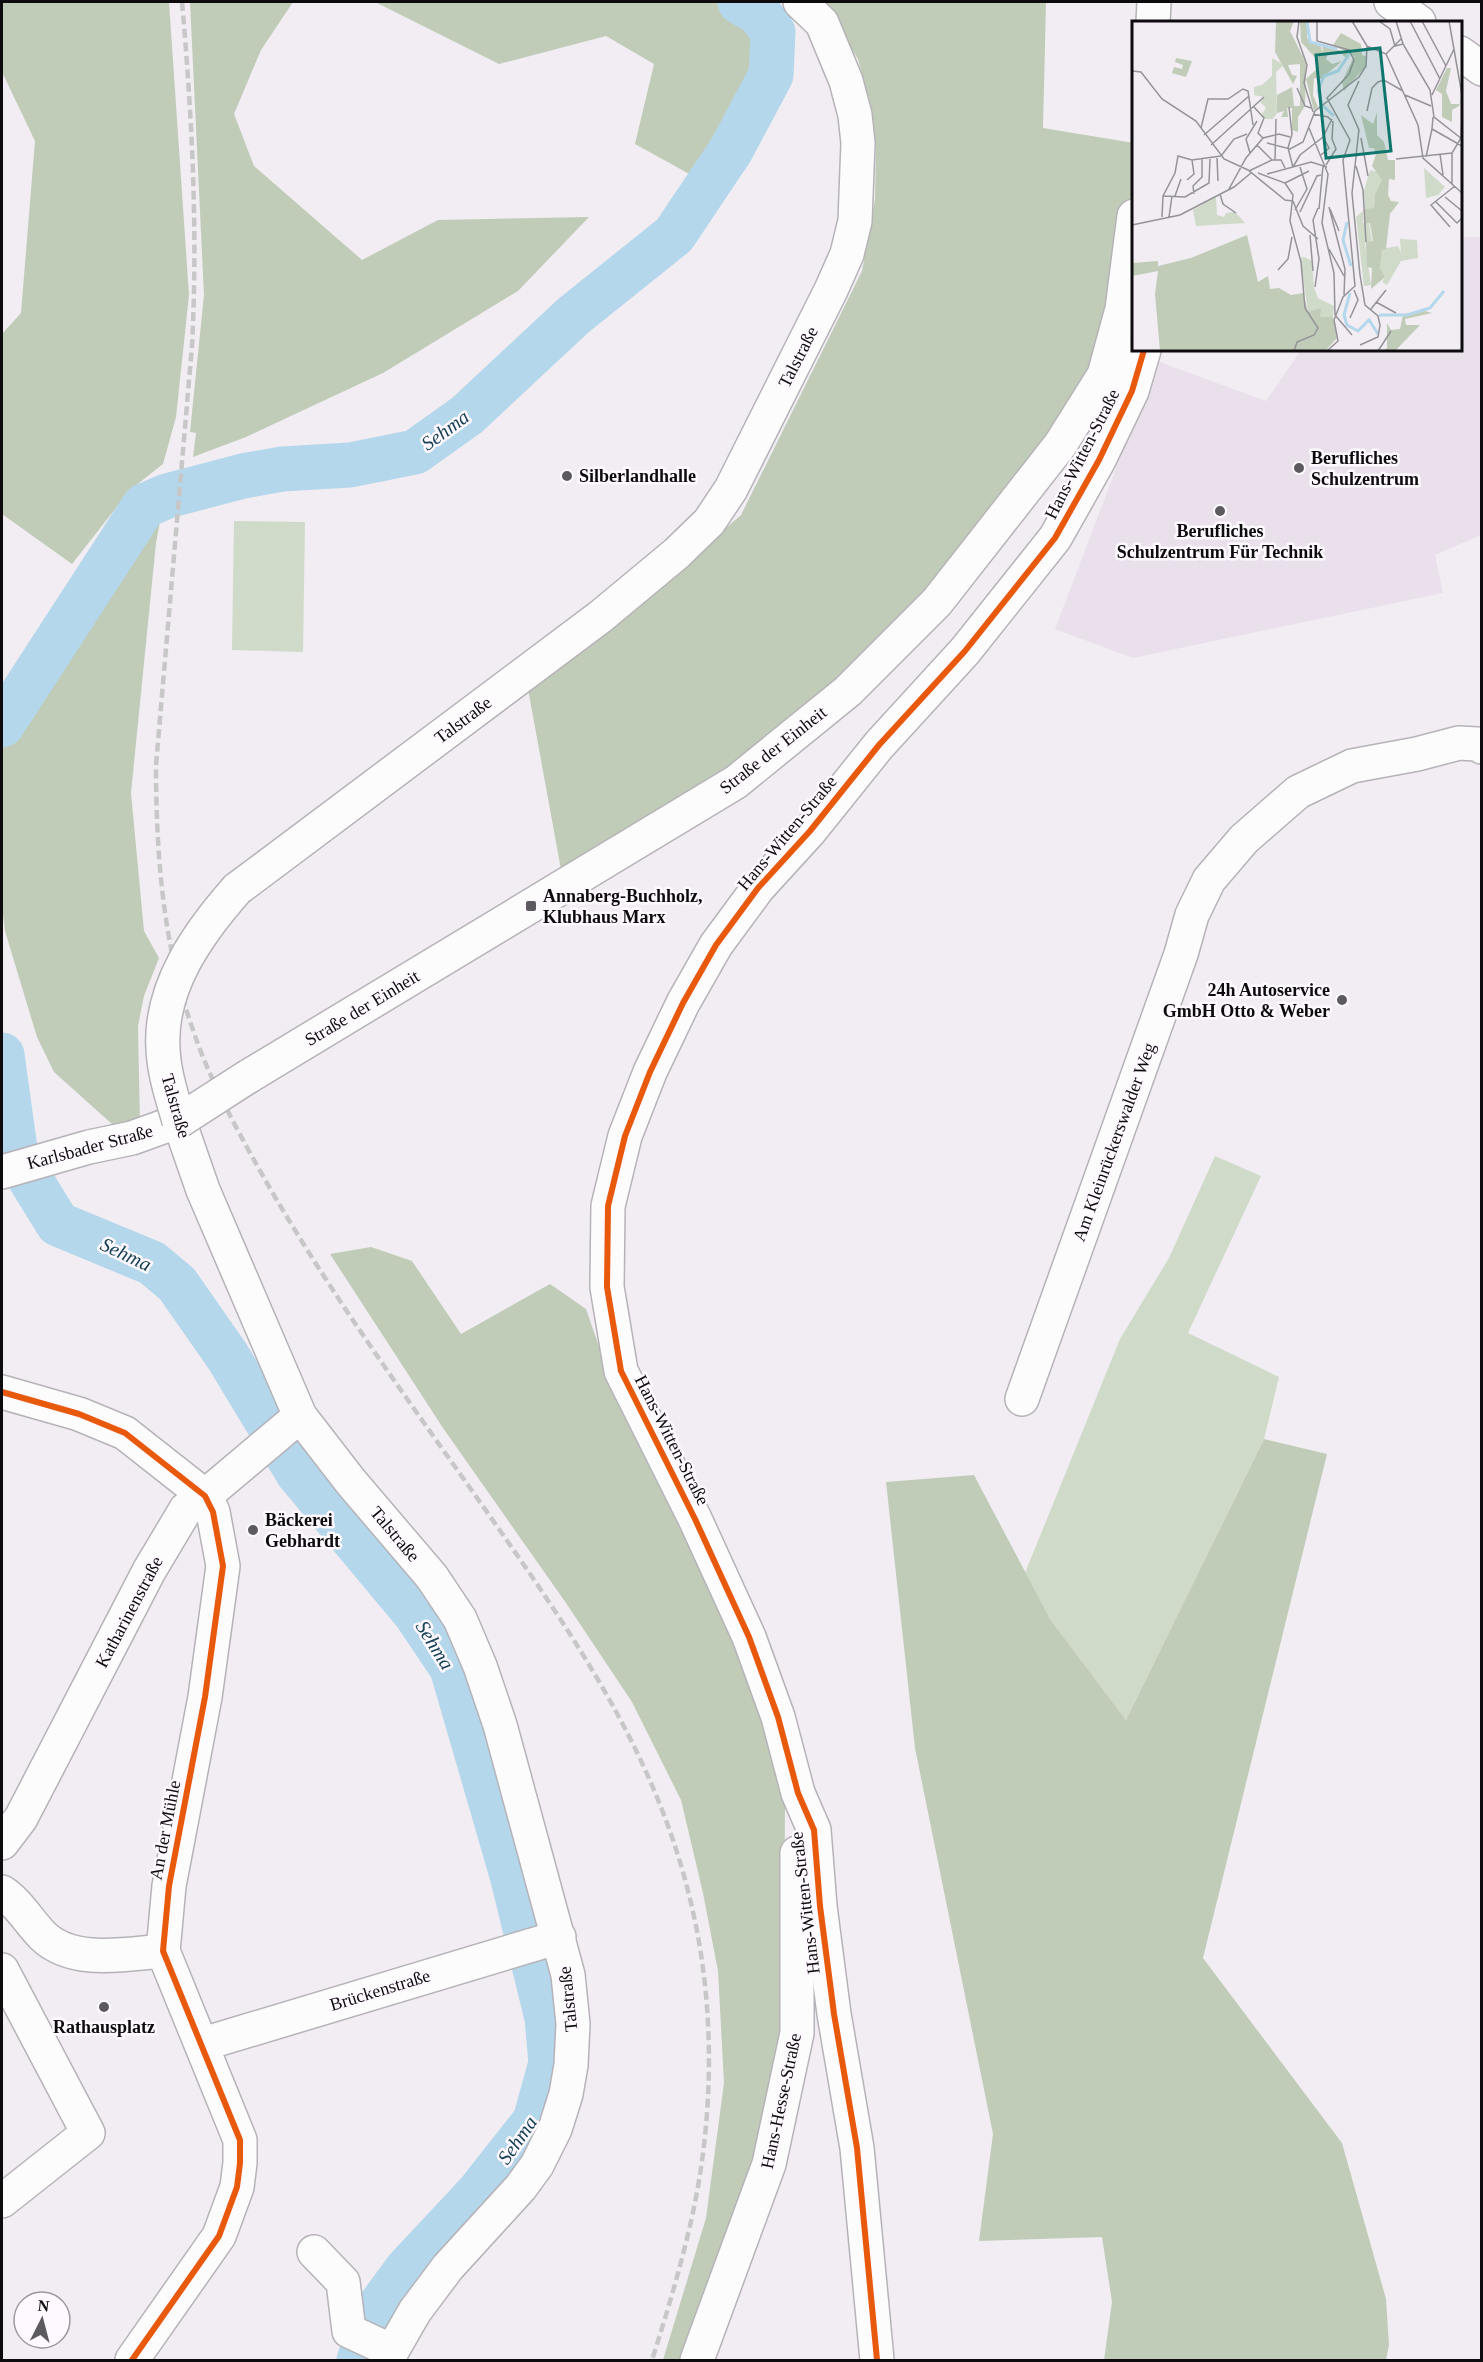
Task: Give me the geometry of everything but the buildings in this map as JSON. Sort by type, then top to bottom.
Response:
[{"type":"street","name":"Talstraße","points":[[378,2347],[415,2311],[448,2267],[521,2187],[537,2165],[555,2129],[566,2094],[571,2065],[573,2024],[568,1976],[550,1940],[500,1725],[480,1666],[460,1619],[432,1577],[351,1482],[294,1421],[203,1190],[179,1121],[167,1077],[163,1047],[166,1009],[189,952],[213,916],[237,889],[600,617],[677,553],[709,522],[731,489],[831,290],[847,254],[855,221],[858,143],[855,115],[846,81],[822,23],[800,2]]},
{"type":"street","points":[[1153,21],[1154,2]]},
{"type":"street","points":[[1391,2],[1418,21]]},
{"type":"street","points":[[1462,54],[1482,69]]},
{"type":"street","name":"Straße der Einheit","points":[[179,1121],[249,1076],[736,782],[848,691],[936,602],[1060,445],[1104,375],[1122,309],[1132,232]]},
{"type":"street","name":"Hans-Witten-Straße","points":[[877,2361],[857,2148],[834,2014],[819,1906],[814,1830],[798,1793],[778,1717],[749,1637],[695,1519],[621,1371],[607,1287],[608,1206],[625,1136],[650,1072],[683,1003],[716,945],[758,888],[810,831],[879,745],[965,651],[1055,538],[1099,460],[1132,391],[1144,351]]},
{"type":"street","name":"Am Kleinrückerswalder Weg","points":[[1022,1399],[1177,965],[1192,915],[1209,880],[1244,839],[1298,792],[1352,766],[1417,754],[1459,743],[1477,744],[1482,747]]},
{"type":"street","name":"Karlsbader Straße","points":[[2,1172],[132,1138],[179,1121]]},
{"type":"street","points":[[2,1392],[79,1414],[125,1433],[205,1496]]},
{"type":"street","name":"Katharinenstraße","points":[[2,1843],[21,1818],[149,1571],[186,1509],[205,1496],[294,1421]]},
{"type":"street","name":"An der Mühle","points":[[132,2361],[219,2236],[237,2187],[240,2163],[240,2140],[163,1951],[169,1886],[205,1698],[222,1566],[213,1512],[205,1496]]},
{"type":"street","name":"Hans-Hesse-Straße","points":[[697,2361],[769,2164],[797,2033],[798,1793]]},
{"type":"street","points":[[2,1892],[45,1938],[73,1953],[105,1957],[163,1951]]},
{"type":"street","name":"Brückenstraße","points":[[202,2044],[550,1940]]},
{"type":"street","points":[[2,1970],[88,2133],[2,2201]]},
{"type":"street","points":[[314,2252],[343,2282],[349,2331],[378,2347]]},
{"type":"shaded area","name":"Berufliches Schulzentrum","points":[[1462,237],[1481,237],[1481,535],[1435,555],[1443,593],[1133,658],[1055,629],[1157,361],[1266,401],[1300,351],[1462,351]]},
{"type":"green space","points":[[2,2],[169,2],[189,295],[176,417],[163,464],[130,490],[72,564],[2,514],[2,334],[21,313],[35,141],[2,72]]},
{"type":"green space","points":[[190,2],[293,2],[261,50],[234,114],[254,166],[362,260],[438,220],[589,217],[518,291],[383,373],[246,437],[193,457],[196,433],[190,432],[204,295]]},
{"type":"green space","points":[[375,2],[756,2],[761,25],[775,56],[702,181],[635,144],[654,64],[606,36],[499,64]]},
{"type":"green space","points":[[815,2],[1046,2],[1043,128],[1132,143],[1132,221],[1104,375],[848,691],[564,886],[528,689],[605,633],[741,515],[862,271],[875,199],[876,144],[872,110],[858,59],[834,20]]},
{"type":"green space","points":[[163,505],[156,543],[131,793],[144,931],[159,958],[144,996],[138,1026],[140,1124],[112,1124],[54,1072],[37,1037],[5,931],[2,906],[2,742],[105,587],[149,511]]},
{"type":"green space","points":[[234,521],[305,522],[303,652],[232,650]]},
{"type":"green space","points":[[1215,1156],[1261,1176],[1188,1333],[1279,1377],[1264,1439],[1126,1720],[1050,1619],[1025,1573],[1120,1339],[1169,1258]]},
{"type":"green space","points":[[371,1247],[412,1261],[461,1334],[550,1284],[586,1309],[611,1381],[716,1601],[760,1711],[785,1801],[784,1977],[775,2078],[739,2215],[682,2360],[663,2360],[706,2218],[724,2083],[718,1971],[703,1893],[681,1800],[632,1702],[566,1603],[443,1428],[330,1254]]},
{"type":"green space","points":[[1264,1439],[1327,1454],[1203,1958],[1342,2143],[1386,2299],[1389,2345],[1386,2360],[1104,2360],[1112,2302],[1102,2237],[979,2241],[993,2134],[915,1748],[886,1482],[974,1475],[1050,1619],[1126,1720]]},
{"type":"waterway","name":"Sehma","points":[[2,725],[144,506],[167,496],[243,476],[282,469],[350,465],[415,452],[467,415],[573,316],[674,235],[731,150],[771,75],[773,32],[759,13],[740,2]]},
{"type":"waterway","name":"Sehma","points":[[2,1055],[16,1156],[58,1224],[152,1263],[177,1284],[228,1357],[298,1473],[415,1613],[452,1668],[512,1875],[547,2018],[551,2063],[535,2121],[479,2192],[407,2269],[377,2310],[359,2360]]},
{"type":"railway","points":[[182,2],[193,173],[194,303],[156,765],[160,866],[168,934],[183,1000],[210,1074],[271,1190],[353,1321],[533,1578],[592,1670],[619,1716],[664,1814],[681,1866],[695,1921],[706,1994],[709,2069],[704,2144],[692,2217],[652,2360]]},
{"type":"cycle path","points":[[877,2360],[857,2148],[834,2014],[820,1906],[814,1830],[798,1793],[778,1717],[749,1637],[695,1519],[621,1371],[607,1287],[608,1206],[625,1136],[650,1072],[683,1003],[716,945],[758,888],[810,831],[879,745],[965,651],[1055,538],[1099,460],[1132,391],[1144,351]]},
{"type":"cycle path","points":[[2,1392],[79,1414],[125,1433],[205,1496],[213,1512],[223,1566],[205,1697],[169,1886],[163,1951],[240,2140],[240,2163],[237,2187],[219,2236],[132,2360]]},
{"type":"place","name":"Berufliches Schulzentrum","points":[[1299,468]]},
{"type":"place","name":"Silberlandhalle","points":[[567,476]]},
{"type":"place","name":"Berufliches Schulzentrum Für Technik","points":[[1220,511]]},
{"type":"place","name":"Annaberg-Buchholz, Klubhaus Marx","points":[[531,906]]},
{"type":"place","name":"24h Autoservice GmbH Otto & Weber","points":[[1342,1000]]},
{"type":"place","name":"Bäckerei Gebhardt","points":[[253,1530]]},
{"type":"place","name":"Rathausplatz","points":[[104,2007]]}]
